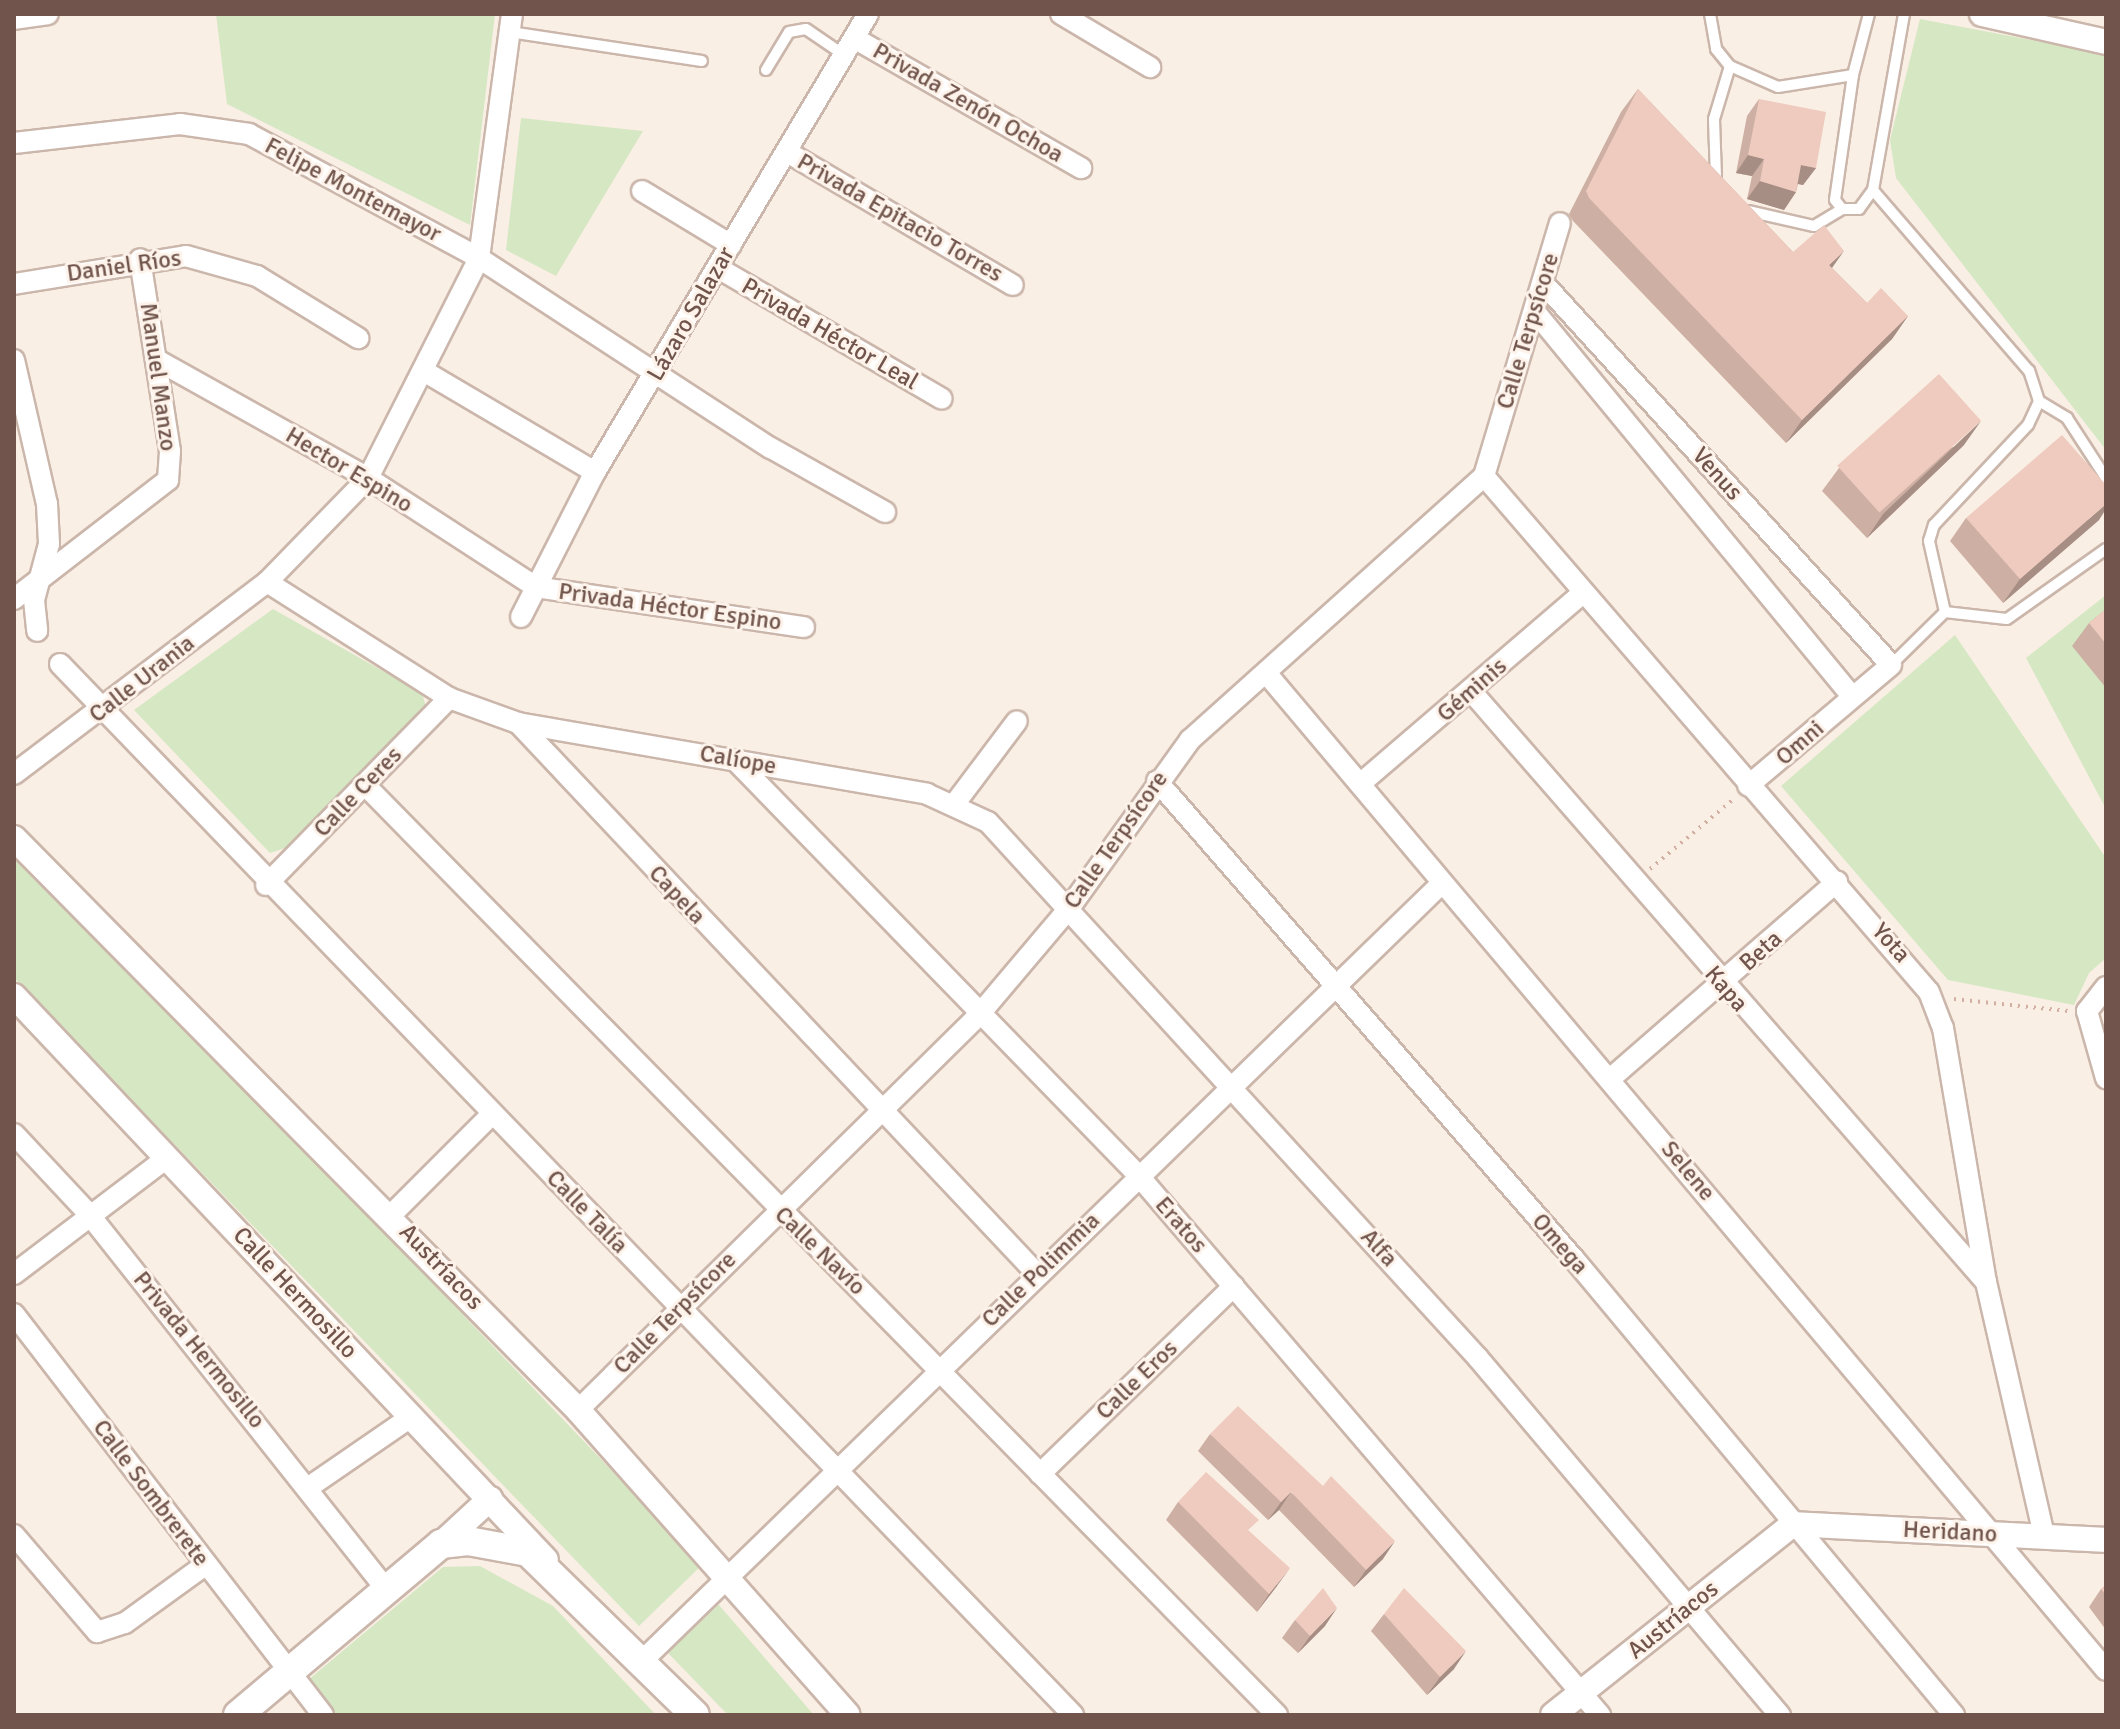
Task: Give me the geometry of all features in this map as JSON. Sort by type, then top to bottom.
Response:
[{"type":"main road","points":[[238,1715],[385,1588],[441,1544],[528,1552],[574,1592],[695,1715]]},
{"type":"street","points":[[14,19],[48,14]]},
{"type":"street","name":"Lázaro Salazar","points":[[521,617],[595,472],[658,374],[868,14]]},
{"type":"street","points":[[1061,14],[1150,67]]},
{"type":"street","points":[[1982,14],[2106,42]]},
{"type":"street","name":"Calle Urania","points":[[14,774],[99,713],[267,582],[368,478],[427,373],[479,258],[511,23]]},
{"type":"street","name":"Privada Zenón Ochoa","points":[[849,47],[1081,168]]},
{"type":"street","name":"Felipe Montemayor","points":[[14,143],[228,126],[479,258],[658,374],[885,512]]},
{"type":"street","name":"Privada Epitacio Torres","points":[[787,152],[1013,285]]},
{"type":"street","name":"Privada Héctor Leal","points":[[642,191],[731,245]]},
{"type":"street","name":"Calle Terpsícore","points":[[578,1410],[878,1111],[978,1016],[1070,907],[1157,781],[1219,711],[1267,674],[1484,476],[1536,313],[1560,223]]},
{"type":"street","name":"Daniel Ríos","points":[[14,284],[140,259],[219,262],[257,276],[358,338]]},
{"type":"street","name":"Manuel Manzo","points":[[43,577],[168,480],[157,360],[140,259]]},
{"type":"street","name":"Privada Héctor Leal","points":[[718,268],[942,399]]},
{"type":"street","name":"Venus","points":[[1544,284],[1891,665]]},
{"type":"street","name":"Venus","points":[[1536,313],[1852,697]]},
{"type":"street","points":[[14,360],[19,415],[47,504],[43,577],[34,600],[37,631]]},
{"type":"street","name":"Hector Espino","points":[[157,360],[368,478],[536,587]]},
{"type":"street","points":[[427,373],[595,472]]},
{"type":"street","name":"Yota","points":[[1484,476],[1582,594],[1748,786],[1837,882],[1929,992],[1943,1028],[1986,1282],[2044,1535]]},
{"type":"street","points":[[14,599],[43,577]]},
{"type":"street","name":"Capela","points":[[267,582],[449,698],[518,723],[878,1111],[1037,1274]]},
{"type":"street","name":"Privada Héctor Espino","points":[[536,587],[804,627]]},
{"type":"street","name":"Géminis","points":[[1360,784],[1582,594]]},
{"type":"street","name":"Calle Talía","points":[[60,664],[99,713],[1073,1715]]},
{"type":"street","name":"Omni","points":[[1748,786],[1891,665]]},
{"type":"street","name":"Selene","points":[[1267,674],[1441,884],[1996,1535],[2106,1670]]},
{"type":"street","name":"Kapa","points":[[1471,691],[1722,986],[1986,1282]]},
{"type":"street","name":"Calle Ceres","points":[[266,885],[449,698]]},
{"type":"street","points":[[956,802],[1017,721]]},
{"type":"street","name":"Calíope","points":[[518,723],[956,802]]},
{"type":"street","name":"Eratos","points":[[735,760],[978,1016],[1138,1175],[1600,1715]]},
{"type":"street","name":"Omega","points":[[1157,781],[1339,988],[1954,1715]]},
{"type":"street","name":"Calle Navío","points":[[365,785],[779,1211],[941,1368],[1040,1474],[1277,1715]]},
{"type":"street","name":"Alfa","points":[[956,802],[1009,841],[1070,907],[1692,1605],[1780,1715]]},
{"type":"street","name":"Austríacos","points":[[14,838],[391,1215],[578,1410],[731,1579],[848,1715]]},
{"type":"street","name":"Beta","points":[[1610,1079],[1722,986],[1837,882]]},
{"type":"street","name":"Calle Polimmia","points":[[643,1660],[839,1475],[941,1368],[1138,1175],[1235,1090],[1441,884]]},
{"type":"street","points":[[2102,989],[2087,1011],[2106,1078]]},
{"type":"street","name":"Calle Hermosillo","points":[[14,996],[490,1499],[574,1592]]},
{"type":"street","points":[[391,1215],[492,1114]]},
{"type":"street","name":"Privada Hermosillo","points":[[14,1134],[88,1213],[309,1487],[385,1588]]},
{"type":"street","points":[[14,1274],[88,1213],[168,1157]]},
{"type":"street","name":"Calle Eros","points":[[1040,1474],[1234,1286]]},
{"type":"street","name":"Calle Sombrerete","points":[[14,1314],[205,1565],[293,1669],[323,1715]]},
{"type":"street","points":[[309,1487],[411,1417]]},
{"type":"street","points":[[441,1544],[490,1499]]},
{"type":"street","name":"Austríacos","points":[[1553,1715],[1793,1524]]},
{"type":"street","name":"Heridano","points":[[1793,1524],[2106,1540]]},
{"type":"street","points":[[14,1535],[97,1632],[125,1623],[205,1565]]},
{"type":"lane","points":[[1710,14],[1716,49],[1730,66],[1778,87],[1853,75]]},
{"type":"lane","points":[[1842,209],[1832,185],[1853,75],[1869,14]]},
{"type":"lane","points":[[1740,204],[1814,226],[1842,209],[1859,209],[1873,190],[1904,14]]},
{"type":"lane","points":[[511,23],[702,61]]},
{"type":"lane","points":[[766,70],[789,32],[806,29],[849,47]]},
{"type":"lane","points":[[1721,188],[1712,148],[1730,66]]},
{"type":"lane","points":[[1873,190],[2029,371],[2039,401],[2067,418],[2106,478]]},
{"type":"lane","points":[[2039,401],[2028,425],[1934,525],[1929,541],[1946,594],[1945,612],[2007,619],[2106,549]]},
{"type":"lane","name":"Omni","points":[[1891,665],[1945,612]]},
{"type":"path","points":[[1635,881],[1748,786]]},
{"type":"path","points":[[1929,992],[1995,1008],[2087,1011]]},
{"type":"green space","points":[[216,14],[495,14],[470,225],[227,104]]},
{"type":"green space","points":[[1920,19],[2106,54],[2106,450],[1896,178],[1890,140]]},
{"type":"green space","points":[[521,118],[643,131],[556,276],[506,250]]},
{"type":"green space","points":[[2106,595],[2106,809],[2026,658]]},
{"type":"green space","points":[[273,609],[422,693],[427,710],[288,847],[270,853],[134,710]]},
{"type":"green space","points":[[1955,635],[2106,858],[2106,958],[2089,973],[2074,1005],[1948,980],[1781,786]]},
{"type":"green space","points":[[14,859],[48,880],[702,1565],[639,1626],[14,978]]},
{"type":"green space","points":[[480,1566],[553,1606],[656,1715],[334,1715],[308,1680],[443,1567]]},
{"type":"green space","points":[[718,1605],[814,1715],[728,1715],[668,1653]]},
{"type":"building","points":[[1638,89],[1793,252],[1824,225],[1844,251],[1829,265],[1867,303],[1881,288],[1908,316],[1802,420],[1589,198],[1586,191]]},
{"type":"building","points":[[1759,99],[1826,112],[1816,168],[1801,165],[1796,192],[1760,181],[1764,159],[1748,155]]},
{"type":"building","points":[[1939,374],[1981,421],[1879,512],[1837,466]]},
{"type":"building","points":[[2062,435],[2106,485],[2106,504],[2020,579],[1966,518]]},
{"type":"building","points":[[2106,609],[2106,644],[2089,623]]},
{"type":"building","points":[[1238,1406],[1323,1486],[1331,1476],[1395,1541],[1366,1570],[1291,1492],[1281,1502],[1210,1434]]},
{"type":"building","points":[[1206,1472],[1259,1520],[1248,1530],[1290,1568],[1269,1594],[1178,1502]]},
{"type":"building","points":[[1323,1588],[1337,1608],[1310,1636],[1295,1620]]},
{"type":"building","points":[[1404,1588],[1466,1651],[1440,1677],[1384,1614]]}]
